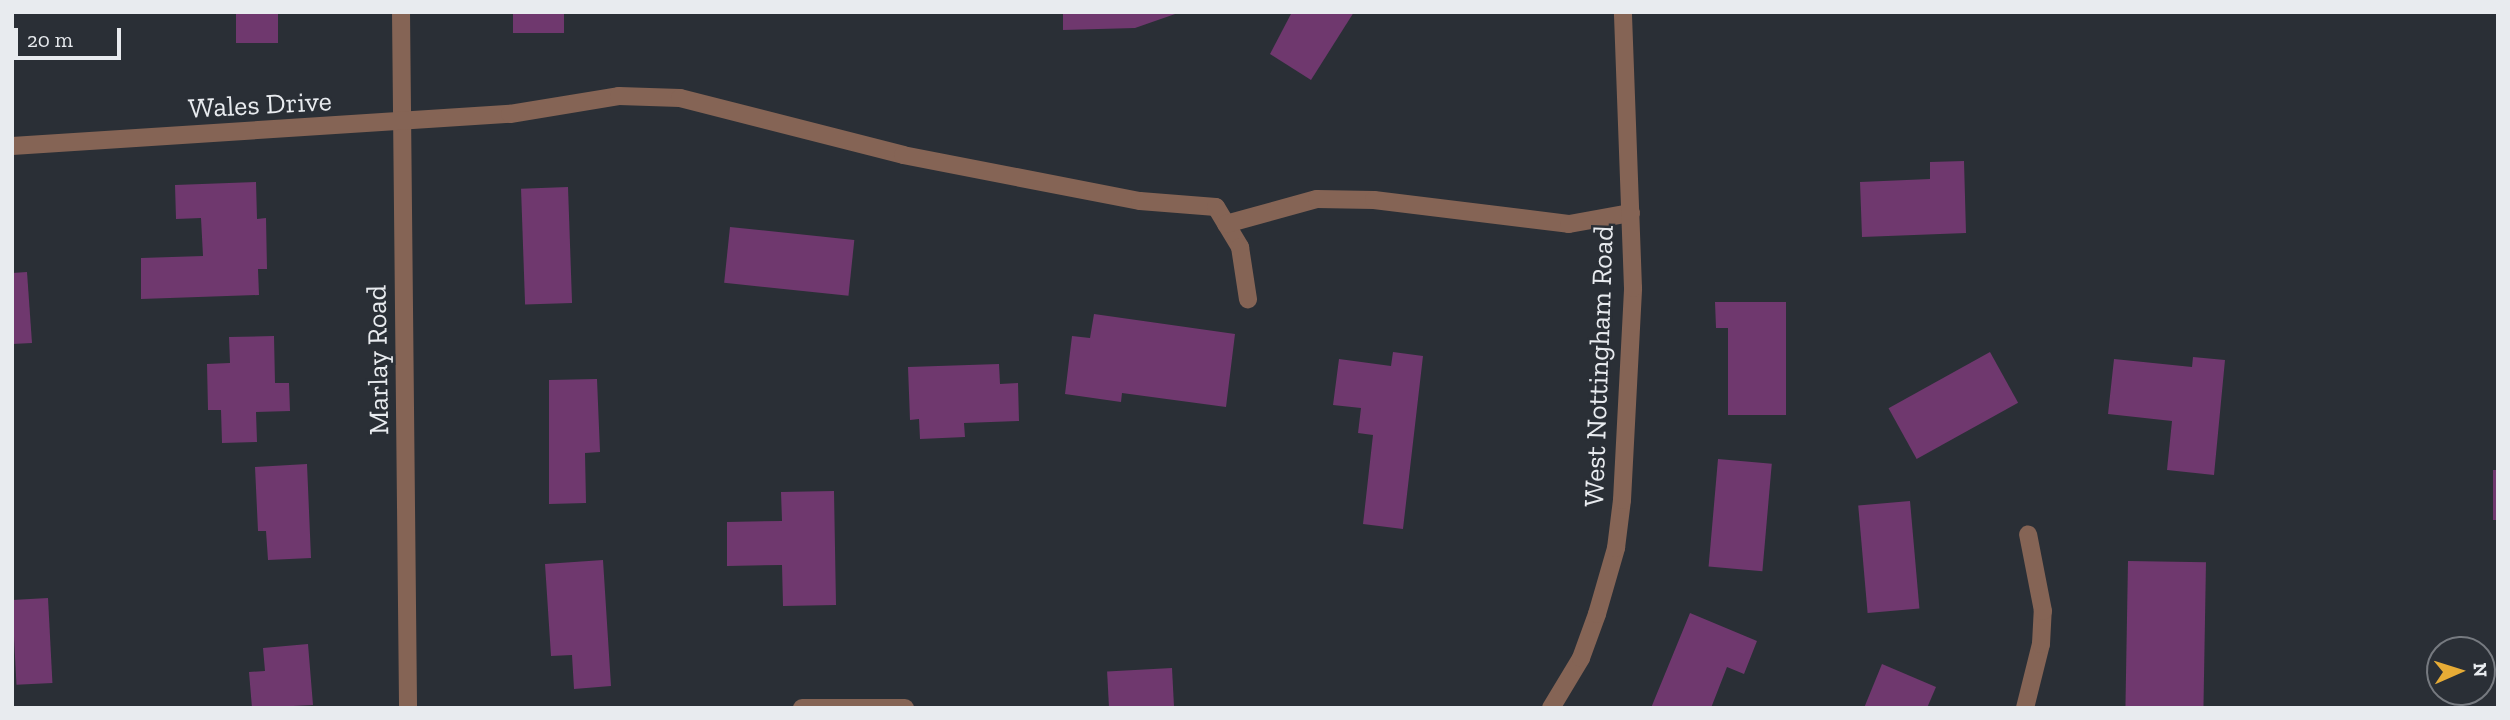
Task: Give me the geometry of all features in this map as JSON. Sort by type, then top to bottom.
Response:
[{"type":"street","name":"Marlay Road","points":[[401,12],[408,708]]},
{"type":"street","name":"West Nottingham Road","points":[[1551,708],[1581,658],[1616,548],[1633,288],[1623,12]]},
{"type":"street","name":"Wales Drive","points":[[12,146],[402,123],[510,114],[619,96],[680,98],[903,155],[1140,201],[1216,207],[1226,224]]},
{"type":"street","points":[[1248,299],[1240,247],[1226,224],[1317,199],[1374,200],[1569,224],[1631,213]]},
{"type":"street","points":[[2025,708],[2041,644],[2043,611],[2028,534]]},
{"type":"street","points":[[802,708],[905,708]]},
{"type":"building","points":[[236,12],[278,12],[278,43],[236,43]]},
{"type":"building","points":[[513,12],[564,12],[564,33],[513,33]]},
{"type":"building","points":[[1063,12],[1178,13],[1135,28],[1063,30]]},
{"type":"building","points":[[1292,12],[1354,12],[1311,80],[1270,54]]},
{"type":"building","points":[[1964,161],[1966,233],[1862,237],[1860,182],[1930,179],[1930,162]]},
{"type":"building","points":[[256,182],[257,219],[266,218],[267,269],[258,269],[259,295],[141,299],[141,258],[203,256],[201,218],[176,219],[175,185]]},
{"type":"building","points":[[568,187],[572,303],[525,305],[521,189]]},
{"type":"building","points":[[730,227],[854,240],[848,296],[724,283]]},
{"type":"building","points":[[27,272],[32,343],[12,344],[12,273]]},
{"type":"building","points":[[1715,302],[1786,302],[1786,415],[1728,415],[1728,328],[1716,328]]},
{"type":"building","points":[[1094,314],[1235,334],[1226,407],[1122,393],[1121,402],[1065,394],[1072,336],[1090,338]]},
{"type":"building","points":[[274,336],[275,383],[289,383],[290,411],[256,412],[257,442],[222,443],[221,410],[208,410],[207,364],[230,363],[229,337]]},
{"type":"building","points":[[1393,352],[1423,356],[1403,529],[1363,524],[1373,435],[1358,433],[1361,408],[1333,405],[1339,359],[1391,366]]},
{"type":"building","points":[[1990,352],[2018,403],[1917,459],[1889,408]]},
{"type":"building","points":[[2193,357],[2225,360],[2214,475],[2167,470],[2172,421],[2108,414],[2114,359],[2192,367]]},
{"type":"building","points":[[999,364],[1000,384],[1018,383],[1019,421],[964,423],[965,437],[920,439],[919,419],[910,420],[908,367]]},
{"type":"building","points":[[597,379],[600,452],[585,453],[586,503],[549,504],[549,380]]},
{"type":"building","points":[[1718,459],[1772,464],[1762,571],[1709,567]]},
{"type":"building","points":[[307,464],[311,558],[268,560],[266,531],[258,531],[255,467]]},
{"type":"building","points":[[2493,470],[2498,470],[2498,520],[2493,520]]},
{"type":"building","points":[[834,491],[836,605],[783,606],[782,565],[727,566],[727,522],[782,521],[781,492]]},
{"type":"building","points":[[1910,501],[1919,609],[1868,613],[1858,506]]},
{"type":"building","points":[[603,560],[611,686],[574,689],[572,655],[551,656],[545,564]]},
{"type":"building","points":[[2128,561],[2206,562],[2203,708],[2125,707]]},
{"type":"building","points":[[48,598],[52,683],[16,685],[12,600]]},
{"type":"building","points":[[1690,613],[1757,641],[1744,674],[1727,667],[1711,708],[1651,708]]},
{"type":"building","points":[[308,644],[313,705],[252,708],[249,672],[265,671],[263,648]]},
{"type":"building","points":[[1882,664],[1936,687],[1927,708],[1864,708]]},
{"type":"building","points":[[1172,668],[1174,708],[1109,708],[1107,671]]}]
